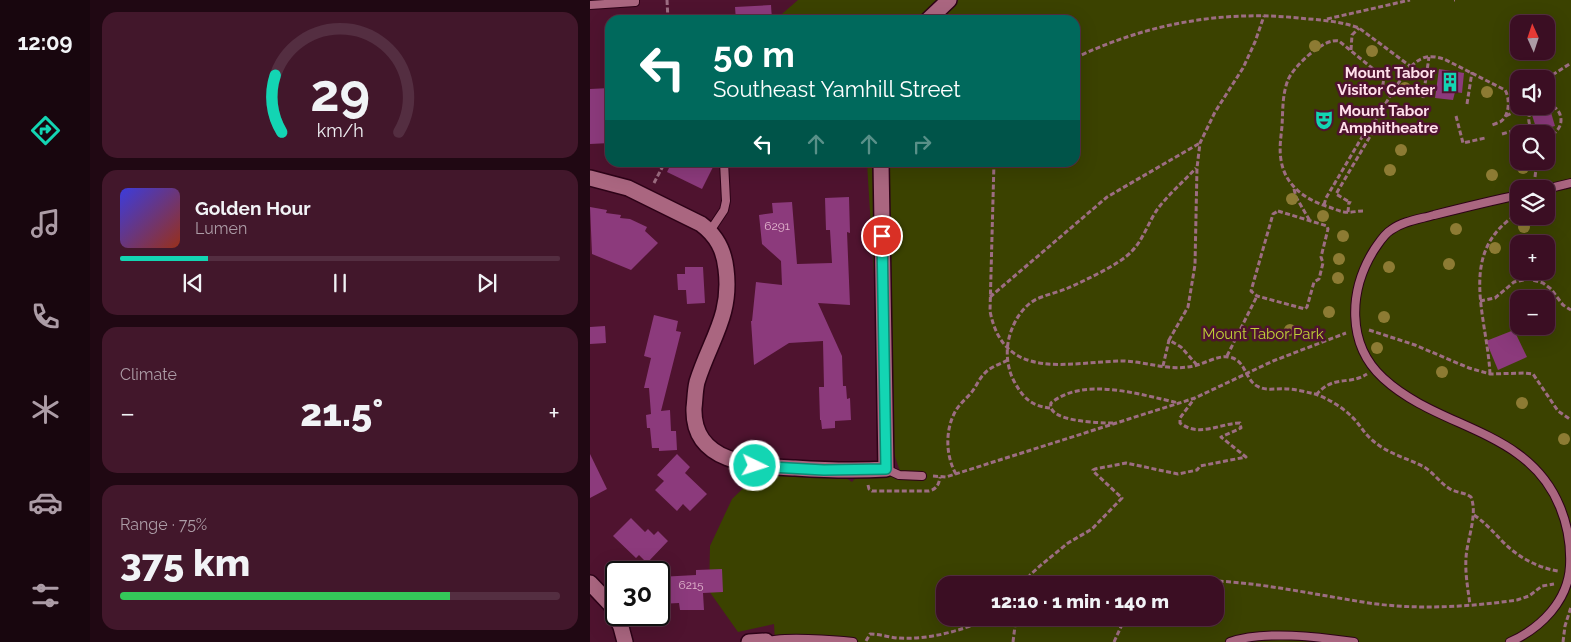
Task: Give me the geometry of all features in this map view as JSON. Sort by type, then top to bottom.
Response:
[{"type":"street","points":[[933,15],[949,0]]},
{"type":"street","points":[[590,178],[628,188],[701,224],[710,231],[721,247],[725,259],[727,296],[722,322],[695,391],[695,424],[697,432],[702,439],[717,453],[740,463],[755,466],[824,470],[886,469],[881,167]]},
{"type":"street","points":[[590,583],[610,605],[621,626],[625,642]]},
{"type":"street","points":[[749,642],[766,641]]},
{"type":"lane","points":[[590,5],[635,2],[635,0]]},
{"type":"lane","points":[[710,231],[724,210],[726,201],[724,167]]},
{"type":"lane","points":[[1555,187],[1571,183]]},
{"type":"lane","points":[[1510,197],[1421,219],[1390,230],[1378,245],[1362,272],[1355,302],[1357,329],[1373,368],[1394,388],[1424,406],[1510,447],[1539,472],[1557,500],[1564,516],[1570,547],[1570,573],[1566,586],[1558,603],[1542,621],[1521,637],[1510,642]]},
{"type":"lane","points":[[886,469],[899,475],[922,476]]},
{"type":"lane","points":[[1230,642],[1240,638],[1271,635],[1354,642]]},
{"type":"lane","points":[[766,641],[824,640],[854,642]]},
{"type":"path","points":[[667,0],[668,15]]},
{"type":"path","points":[[1324,20],[1410,0]]},
{"type":"path","points":[[1080,56],[1115,40],[1168,25],[1222,16],[1264,16],[1324,20],[1359,28],[1410,66]]},
{"type":"path","points":[[1163,366],[1169,340],[1188,308],[1195,265],[1196,168],[1200,143],[1215,112],[1243,68],[1256,42],[1264,16]]},
{"type":"path","points":[[1351,50],[1352,35],[1359,28]]},
{"type":"path","points":[[1363,212],[1344,212],[1324,205],[1301,194],[1286,177],[1281,159],[1284,97],[1292,73],[1330,40],[1339,42],[1351,50],[1383,76],[1382,90]]},
{"type":"path","points":[[1423,98],[1429,57]]},
{"type":"path","points":[[1324,205],[1326,198],[1368,127],[1374,123],[1410,66],[1421,58],[1444,59],[1501,87],[1507,92],[1509,99],[1505,116],[1501,122],[1492,125]]},
{"type":"path","points":[[1555,73],[1571,63]]},
{"type":"path","points":[[1467,104],[1472,72]]},
{"type":"path","points":[[1555,107],[1562,117],[1560,128],[1555,132]]},
{"type":"path","points":[[1505,116],[1510,114]]},
{"type":"path","points":[[1456,116],[1463,143],[1485,138]]},
{"type":"path","points":[[1348,212],[1350,202],[1336,194],[1375,128],[1374,123]]},
{"type":"path","points":[[1502,134],[1510,132]]},
{"type":"path","points":[[990,298],[1107,198],[1200,143]]},
{"type":"path","points":[[646,197],[662,167]]},
{"type":"path","points":[[994,167],[990,298],[992,323],[996,333],[1007,348],[1027,360],[1050,365],[1110,361],[1147,363],[1179,368],[1227,356],[1240,361],[1254,383],[1260,388],[1284,388],[1316,394],[1352,416],[1368,436],[1387,450],[1425,468],[1451,490],[1468,495],[1472,501],[1474,515],[1466,559],[1470,605]]},
{"type":"path","points":[[1116,423],[1075,420],[1058,415],[1050,408],[1037,406],[1029,402],[1015,383],[1008,360],[1007,348],[1010,332],[1027,306],[1038,298],[1067,288],[1092,276],[1131,252],[1159,207],[1196,168]]},
{"type":"path","points":[[1535,177],[1536,170]]},
{"type":"path","points":[[1293,186],[1296,197],[1310,221]]},
{"type":"path","points":[[1276,211],[1281,211],[1310,221],[1327,226],[1328,230],[1321,257],[1323,263],[1319,279],[1314,282],[1308,307],[1300,309],[1256,296],[1252,293],[1251,290],[1273,214],[1276,211]]},
{"type":"path","points":[[1490,374],[1480,301],[1479,277],[1484,251],[1497,229],[1510,220]]},
{"type":"path","points":[[1480,301],[1495,298],[1514,282],[1529,279],[1544,283],[1563,305],[1571,310]]},
{"type":"path","points":[[1227,356],[1256,296]]},
{"type":"path","points":[[922,476],[946,477],[1195,398],[1273,361],[1357,329],[1386,334],[1469,368],[1490,374],[1533,374],[1558,411],[1571,420]]},
{"type":"path","points":[[1169,340],[1181,346],[1197,365]]},
{"type":"path","points":[[956,474],[948,455],[949,430],[953,414],[978,385],[984,374],[1008,360]]},
{"type":"path","points":[[1316,394],[1328,384],[1336,381],[1361,378],[1373,368]]},
{"type":"path","points":[[1050,408],[1051,404],[1067,393],[1098,390],[1117,391],[1180,403]]},
{"type":"path","points":[[1029,576],[1068,543],[1092,529],[1122,498],[1093,470],[1126,463],[1178,474],[1196,470],[1200,466],[1246,457],[1221,437],[1240,428],[1240,423],[1202,429],[1185,427],[1180,423],[1180,418],[1195,398]]},
{"type":"path","points":[[1474,515],[1491,528],[1518,555],[1543,568],[1564,572]]},
{"type":"path","points":[[1224,581],[1282,587],[1371,603],[1428,607],[1517,600],[1529,596],[1538,588],[1547,584]]},
{"type":"path","points":[[1563,642],[1565,626],[1571,607]]},
{"type":"path","points":[[865,642],[870,634],[904,638],[946,633],[970,626]]},
{"type":"path","points":[[1013,642],[1015,626]]},
{"type":"path","points":[[1114,642],[1121,626]]},
{"type":"green space","name":"Mount Tabor Park","points":[[798,0],[1571,0],[1571,642],[775,642],[774,624],[738,632],[709,591],[710,546],[732,499],[764,468],[827,465],[852,482],[866,467],[901,474],[883,422],[867,167],[1080,167],[1080,15],[781,15]]},
{"type":"building","points":[[771,5],[772,15],[736,15],[735,7]]},
{"type":"building","name":"Mount Tabor Visitor Center","points":[[1439,69],[1464,73],[1462,93],[1455,92],[1453,100],[1435,98]]},
{"type":"building","points":[[605,88],[605,143],[590,144],[590,89]]},
{"type":"building","points":[[1532,115],[1552,115],[1555,125],[1535,125]]},
{"type":"building","points":[[670,167],[713,167],[702,189],[667,172]]},
{"type":"building","points":[[849,197],[850,233],[847,232],[850,305],[818,303],[842,356],[843,386],[846,386],[847,399],[850,398],[851,420],[835,421],[835,428],[822,429],[819,387],[824,387],[823,341],[789,343],[754,365],[751,321],[756,282],[782,285],[781,261],[762,244],[759,215],[773,213],[772,203],[792,202],[797,264],[832,263],[830,230],[826,230],[825,198]]},
{"type":"building","points":[[590,207],[607,210],[606,213],[621,215],[620,218],[630,219],[647,227],[645,231],[658,243],[631,270],[592,254]]},
{"type":"building","points":[[685,267],[703,267],[705,303],[687,304],[686,290],[678,290],[677,274],[685,274]]},
{"type":"building","points":[[654,315],[678,321],[676,331],[681,332],[661,411],[670,410],[671,431],[676,431],[677,450],[659,451],[659,448],[652,448],[650,428],[647,428],[646,415],[651,414],[649,388],[644,388],[651,358],[644,356]]},
{"type":"building","points":[[605,326],[606,343],[590,344],[590,327]]},
{"type":"building","points":[[1510,332],[1510,335],[1516,335],[1527,357],[1498,370],[1486,341]]},
{"type":"building","points":[[590,454],[607,489],[590,498]]},
{"type":"building","points":[[677,454],[690,467],[685,473],[707,494],[690,511],[683,504],[677,511],[655,490],[664,481],[657,475]]},
{"type":"building","points":[[631,518],[645,532],[648,529],[654,535],[658,531],[668,541],[649,561],[645,561],[639,555],[636,558],[613,536]]},
{"type":"building","points":[[722,569],[723,592],[703,593],[704,610],[680,610],[679,603],[670,603],[670,576],[696,575],[696,570]]},
{"type":"place","name":"Mount Tabor Visitor Center","points":[[1450,82]]},
{"type":"place","name":"Mount Tabor Amphitheatre","points":[[1324,120]]},
{"type":"route","points":[[755,466],[824,470],[886,469],[882,236]]}]
